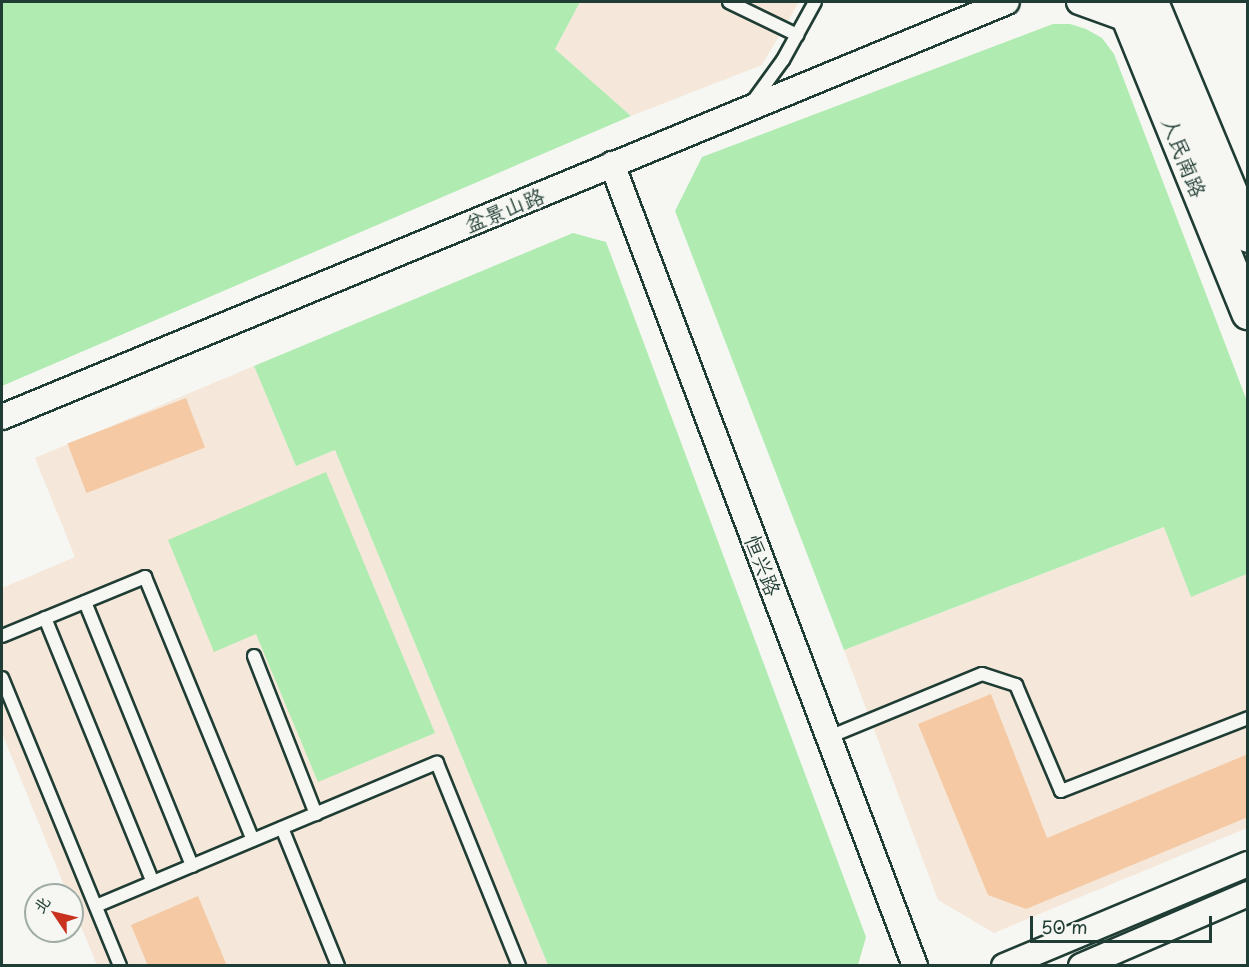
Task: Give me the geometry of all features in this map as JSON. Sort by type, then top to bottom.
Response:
[{"type":"main road","name":"人民南路","points":[[1143,7],[1248,235]]},
{"type":"main road","name":"人民南路","points":[[1143,7],[1248,312]]},
{"type":"street","name":"盆景山路","points":[[2,417],[1007,2]]},
{"type":"street","points":[[1080,2],[1143,7]]},
{"type":"street","name":"恒兴路","points":[[612,164],[915,966]]},
{"type":"street","points":[[1004,966],[1248,864]]},
{"type":"street","points":[[1081,966],[1248,894]]},
{"type":"lane","points":[[729,2],[797,35]]},
{"type":"lane","points":[[749,107],[783,60],[815,2]]},
{"type":"lane","points":[[2,636],[145,578],[253,840]]},
{"type":"lane","points":[[85,602],[192,866]]},
{"type":"lane","points":[[45,618],[153,882]]},
{"type":"lane","points":[[254,656],[316,814]]},
{"type":"lane","points":[[829,737],[982,674],[1016,685],[1061,791],[1248,718]]},
{"type":"lane","points":[[2,678],[120,966]]},
{"type":"lane","points":[[96,906],[437,763],[519,966]]},
{"type":"lane","points":[[282,828],[338,966]]},
{"type":"shaded area","points":[[580,2],[799,2],[762,65],[631,116],[555,49]]},
{"type":"shaded area","points":[[254,366],[296,466],[335,450],[548,965],[97,965],[84,934],[84,883],[63,883],[2,733],[2,588],[75,557],[35,458]]},
{"type":"shaded area","points":[[1165,527],[1191,597],[1247,574],[1247,828],[994,933],[938,900],[844,650]]},
{"type":"green space","points":[[2,2],[580,2],[555,49],[631,116],[2,386]]},
{"type":"green space","points":[[1053,24],[1070,24],[1086,29],[1102,38],[1114,54],[1247,401],[1247,574],[1191,597],[1164,527],[844,650],[675,211],[702,157]]},
{"type":"green space","points":[[573,233],[606,242],[866,937],[858,965],[548,965],[335,450],[296,466],[254,366]]},
{"type":"green space","points":[[326,472],[435,733],[318,782],[256,634],[214,652],[168,540]]},
{"type":"building","points":[[186,398],[205,447],[86,493],[67,444]]},
{"type":"building","points":[[991,694],[1047,838],[1248,754],[1248,817],[1026,909],[988,895],[918,724]]},
{"type":"building","points":[[198,896],[227,966],[148,966],[131,925]]}]
